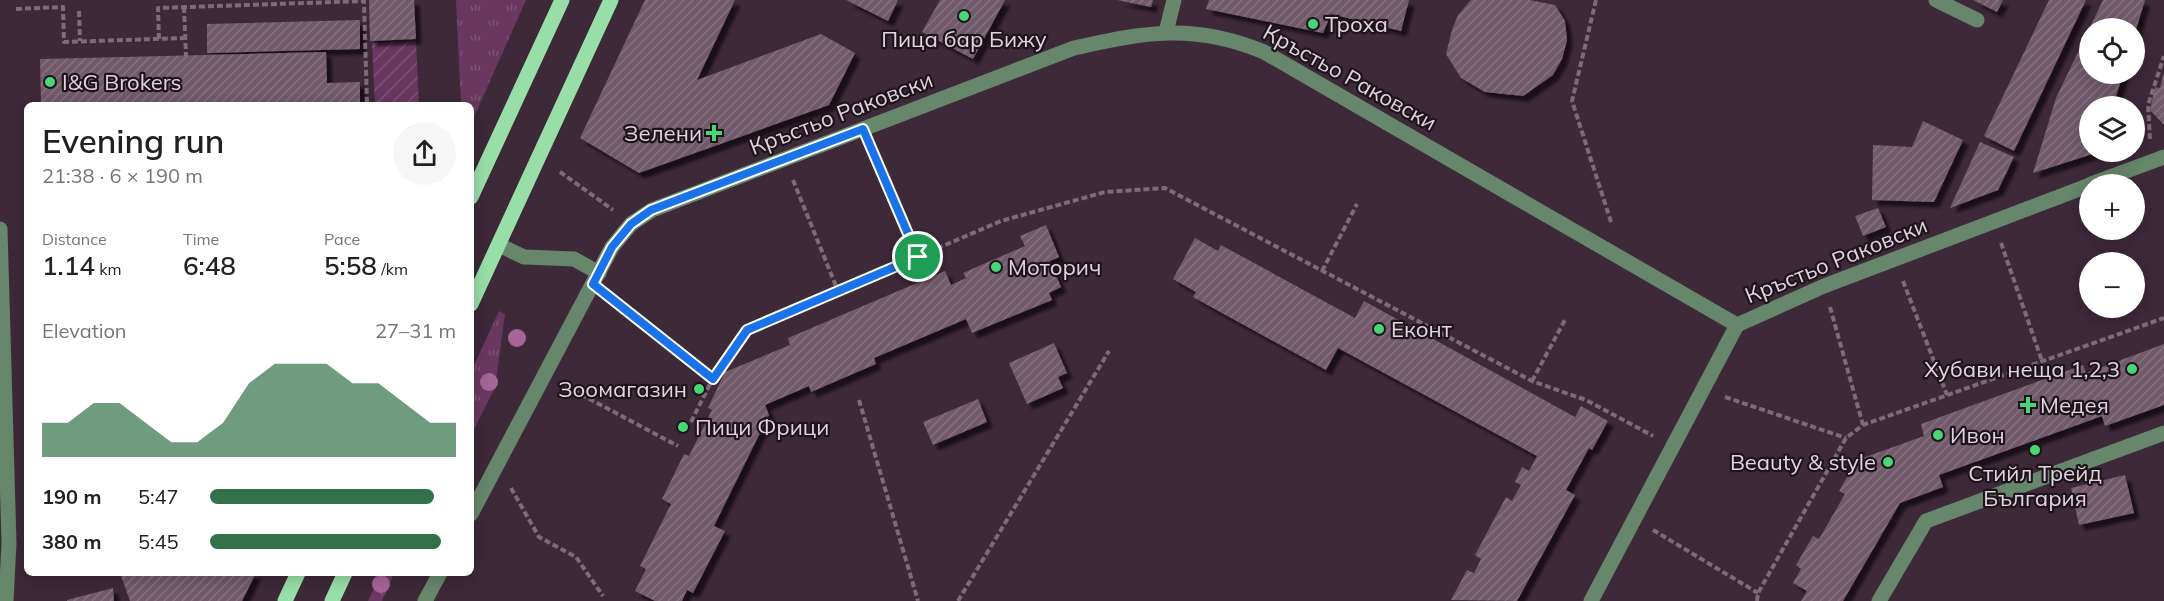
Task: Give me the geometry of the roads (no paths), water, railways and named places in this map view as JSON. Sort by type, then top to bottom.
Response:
[{"type":"main road","points":[[474,191],[562,0]]},
{"type":"main road","points":[[474,298],[611,0]]},
{"type":"main road","points":[[285,601],[297,576]]},
{"type":"main road","points":[[332,601],[344,576]]},
{"type":"street","points":[[1166,32],[1174,0]]},
{"type":"street","points":[[1936,0],[1977,20]]},
{"type":"street","name":"Кръстьо Раковски","points":[[474,508],[612,247],[631,224],[651,210],[1074,48],[1118,38],[1166,32],[1202,34],[1235,40],[1264,52],[1737,325],[1824,286],[2079,189]]},
{"type":"street","name":"Кръстьо Раковски","points":[[2119,174],[2164,157]]},
{"type":"street","points":[[0,230],[9,543],[6,601]]},
{"type":"street","points":[[499,245],[524,257],[574,259],[596,278]]},
{"type":"street","points":[[1591,601],[1737,325]]},
{"type":"street","points":[[1879,601],[1926,520],[2164,433]]},
{"type":"street","points":[[425,601],[438,576]]},
{"type":"place","name":"Пица бар Бижу","points":[[964,16]]},
{"type":"place","name":"Троха","points":[[1313,24]]},
{"type":"place","name":"I&G Brokers","points":[[50,82]]},
{"type":"place","name":"Зелени","points":[[714,133]]},
{"type":"place","name":"Моторич","points":[[996,267]]},
{"type":"place","name":"Еконт","points":[[1379,329]]},
{"type":"place","name":"Хубави неща 1,2,3","points":[[2132,369]]},
{"type":"place","name":"Зоомагазин","points":[[699,389]]},
{"type":"place","name":"Медея","points":[[2028,405]]},
{"type":"place","name":"Пици Фрици","points":[[683,427]]},
{"type":"place","name":"Ивон","points":[[1938,435]]},
{"type":"place","name":"Стийл Трейд България","points":[[2035,450]]},
{"type":"place","name":"Beauty & style","points":[[1888,462]]}]
